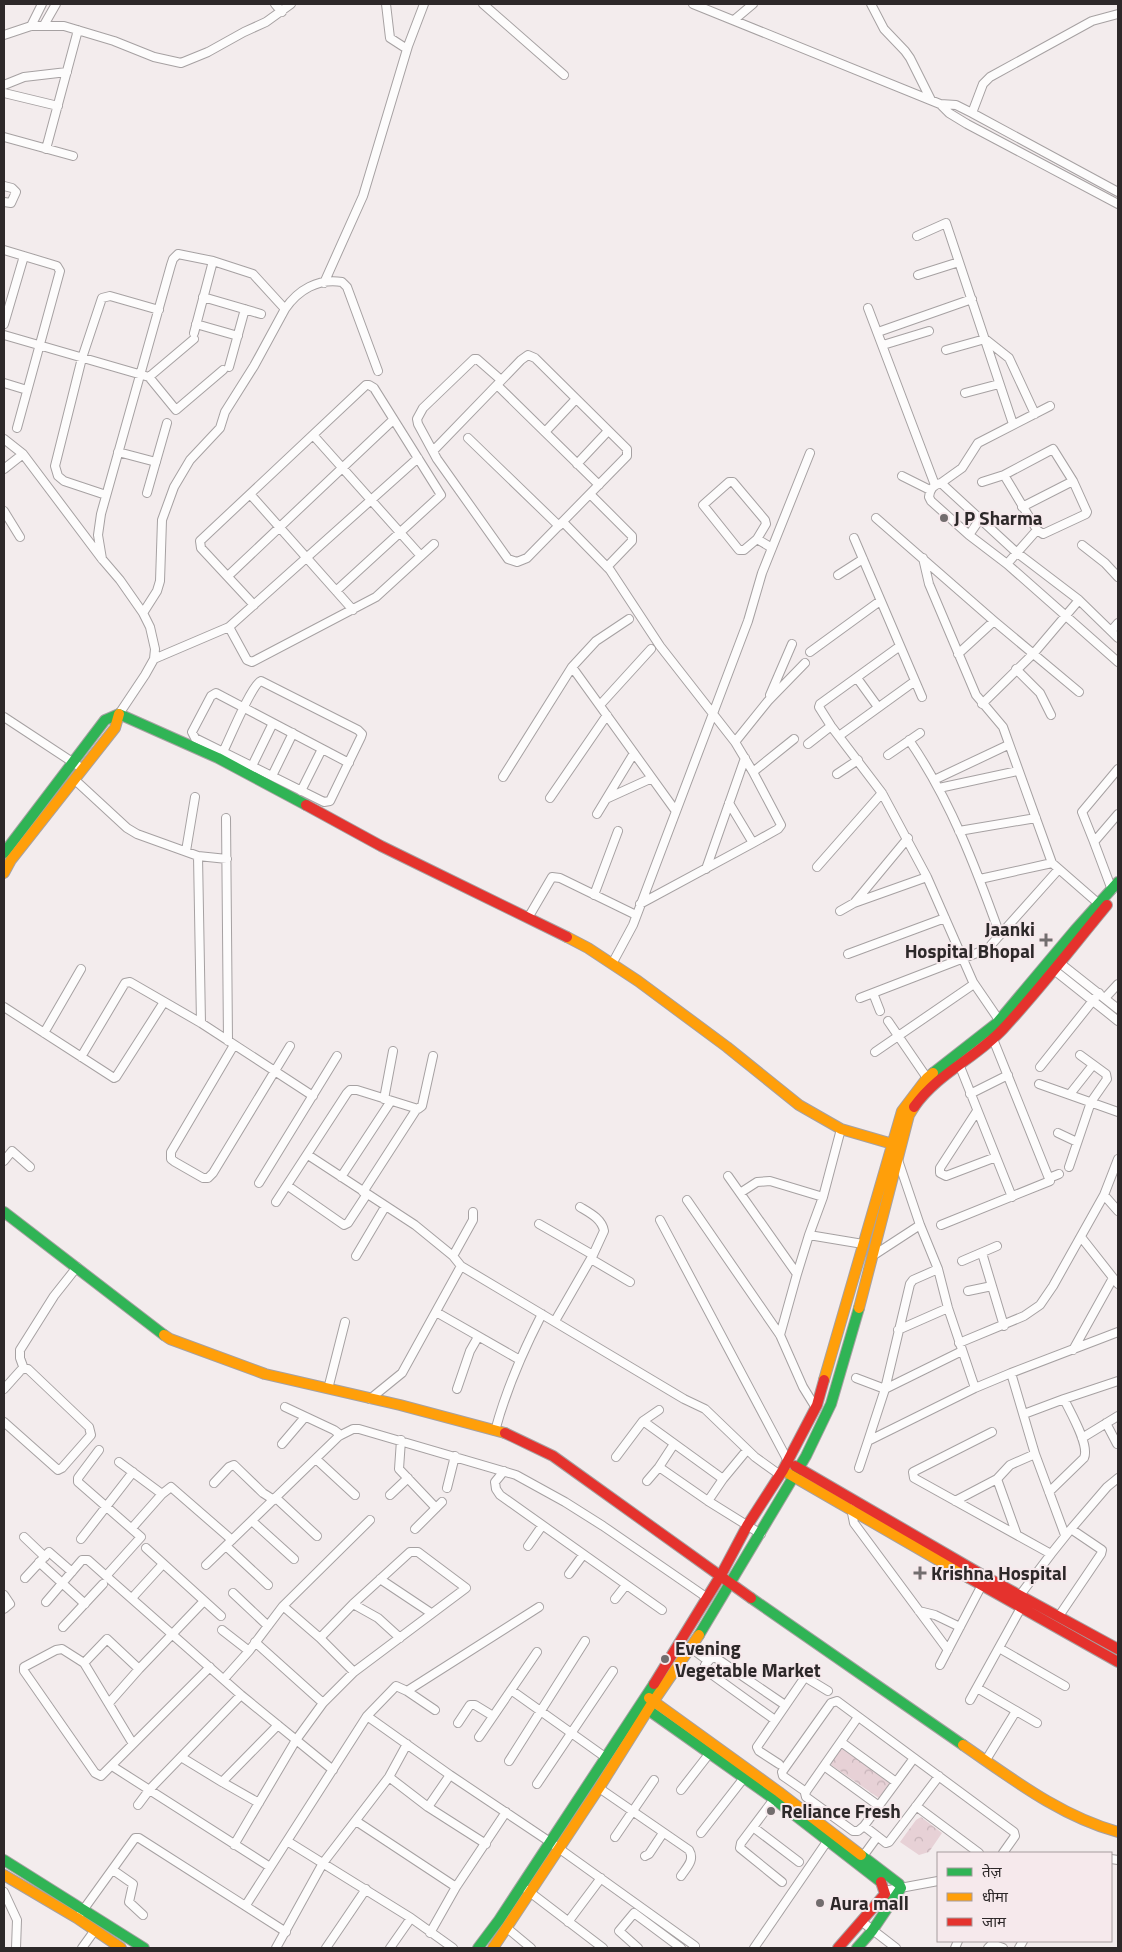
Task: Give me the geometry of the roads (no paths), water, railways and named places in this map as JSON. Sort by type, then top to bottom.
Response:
[{"type":"street","points":[[31,26],[42,4]]},
{"type":"street","points":[[44,25],[56,4]]},
{"type":"street","points":[[275,4],[282,12]]},
{"type":"street","points":[[4,35],[31,26],[64,26],[154,57],[181,63],[208,52],[282,12],[291,4]]},
{"type":"street","points":[[386,4],[390,38],[407,49]]},
{"type":"street","points":[[321,284],[363,196],[407,49],[424,4]]},
{"type":"street","points":[[483,4],[564,75]]},
{"type":"street","points":[[693,4],[940,104],[956,105],[972,112],[1118,192]]},
{"type":"street","points":[[734,20],[753,4]]},
{"type":"street","points":[[871,4],[884,29],[905,50],[910,58],[931,100]]},
{"type":"street","points":[[972,112],[983,84],[990,77],[1092,21],[1118,14]]},
{"type":"street","points":[[46,149],[78,30]]},
{"type":"street","points":[[4,85],[24,77],[67,72]]},
{"type":"street","points":[[4,93],[58,106]]},
{"type":"street","points":[[940,104],[949,113],[967,124],[1118,204]]},
{"type":"street","points":[[4,137],[73,156]]},
{"type":"street","points":[[4,186],[12,188],[16,192],[11,203],[4,202]]},
{"type":"street","points":[[917,236],[946,223],[1013,424]]},
{"type":"street","points":[[4,250],[57,266],[60,269],[17,428]]},
{"type":"street","points":[[102,559],[98,524],[171,265],[176,255],[181,253],[253,274],[284,308]]},
{"type":"street","points":[[4,324],[24,256]]},
{"type":"street","points":[[149,377],[194,336],[213,261]]},
{"type":"street","points":[[918,275],[959,262]]},
{"type":"street","points":[[144,613],[160,581],[162,520],[174,487],[190,460],[220,428],[225,412],[254,366],[284,308],[297,293],[307,287],[339,282],[347,288],[378,371]]},
{"type":"street","points":[[106,495],[64,481],[58,476],[55,466],[82,358],[102,298],[110,296],[159,310]]},
{"type":"street","points":[[203,297],[261,314]]},
{"type":"street","points":[[878,332],[972,299]]},
{"type":"street","points":[[868,308],[935,486]]},
{"type":"street","points":[[4,335],[140,376],[149,377],[176,410],[226,369],[245,309]]},
{"type":"street","points":[[196,324],[238,336]]},
{"type":"street","points":[[883,345],[929,331]]},
{"type":"street","points":[[946,350],[985,339]]},
{"type":"street","points":[[985,339],[1008,358],[1035,414]]},
{"type":"street","points":[[433,451],[499,382],[528,355],[535,358],[628,453],[627,456],[527,558],[517,562],[508,559],[433,451],[417,419],[422,408],[474,359],[478,359],[499,382],[545,432],[598,485]]},
{"type":"street","points":[[4,383],[28,390]]},
{"type":"street","points":[[254,605],[201,548],[199,543],[369,384],[374,388],[441,492],[441,495],[336,591]]},
{"type":"street","points":[[965,393],[999,384]]},
{"type":"street","points":[[545,432],[576,399]]},
{"type":"street","points":[[1050,406],[978,443],[962,468],[935,486],[929,497],[969,536],[1007,564],[1118,662]]},
{"type":"street","points":[[228,576],[393,420]]},
{"type":"street","points":[[147,493],[167,423]]},
{"type":"street","points":[[576,464],[608,431]]},
{"type":"street","points":[[313,435],[421,556]]},
{"type":"street","points":[[468,438],[607,567],[660,646],[745,758],[782,825],[753,844],[640,904]]},
{"type":"street","points":[[4,439],[23,454],[144,613],[153,639],[154,659],[118,714],[115,728],[11,860],[4,873]]},
{"type":"street","points":[[982,482],[1004,475],[1053,449],[1087,508],[1086,514],[1043,534],[1037,530],[1004,475]]},
{"type":"street","points":[[118,452],[156,462]]},
{"type":"street","points":[[4,469],[23,454]]},
{"type":"street","points":[[612,964],[633,926],[675,810],[748,621],[762,572],[810,454]]},
{"type":"street","points":[[154,659],[229,627],[418,458]]},
{"type":"street","points":[[902,476],[935,486],[980,519],[1016,552],[1079,600],[1118,638]]},
{"type":"street","points":[[1022,507],[1072,481]]},
{"type":"street","points":[[729,482],[733,482],[765,520],[766,524],[757,539],[744,550],[740,550],[703,505],[729,482]]},
{"type":"street","points":[[250,494],[353,610]]},
{"type":"street","points":[[590,494],[632,536],[632,541],[607,567]]},
{"type":"street","points":[[4,511],[20,537]]},
{"type":"street","points":[[876,518],[1079,692]]},
{"type":"street","points":[[969,536],[980,519]]},
{"type":"street","points":[[1007,564],[1037,530]]},
{"type":"street","points":[[854,538],[922,696]]},
{"type":"street","points":[[757,539],[772,548]]},
{"type":"street","points":[[229,627],[247,660],[252,662],[353,610],[376,596],[434,544]]},
{"type":"street","points":[[1082,545],[1105,563],[1118,577]]},
{"type":"street","points":[[923,558],[929,584],[976,695],[1003,727],[1052,863],[1099,904]]},
{"type":"street","points":[[838,575],[863,559]]},
{"type":"street","points":[[982,704],[1034,653],[1079,600]]},
{"type":"street","points":[[810,652],[880,601]]},
{"type":"street","points":[[503,777],[572,667],[596,641],[629,619]]},
{"type":"street","points":[[958,654],[994,621]]},
{"type":"street","points":[[1111,631],[1118,623]]},
{"type":"street","points":[[768,700],[792,644]]},
{"type":"street","points":[[900,646],[819,705],[831,726],[882,793],[908,838],[974,984],[999,1020]]},
{"type":"street","points":[[600,705],[650,649]]},
{"type":"street","points":[[734,742],[768,700],[805,664]]},
{"type":"street","points":[[572,667],[675,810]]},
{"type":"street","points":[[1016,669],[1040,693],[1051,716]]},
{"type":"street","points":[[857,678],[878,707]]},
{"type":"street","points":[[223,752],[244,708],[257,682],[261,681],[358,730],[362,734],[349,763],[329,802],[324,802],[272,776],[259,775],[252,766],[223,752],[195,738],[192,732],[214,693],[244,708],[293,733],[349,763]]},
{"type":"street","points":[[839,736],[915,681]]},
{"type":"street","points":[[4,852],[105,720],[118,714],[259,775],[381,846],[588,948],[638,981],[712,1036],[799,1105],[841,1129],[897,1146]]},
{"type":"street","points":[[550,798],[607,715]]},
{"type":"street","points":[[4,717],[73,760],[83,769]]},
{"type":"street","points":[[252,766],[273,723]]},
{"type":"street","points":[[808,744],[831,726]]},
{"type":"street","points":[[272,776],[293,733]]},
{"type":"street","points":[[888,755],[920,733]]},
{"type":"street","points":[[753,772],[794,739]]},
{"type":"street","points":[[909,740],[939,788],[980,879],[1000,936]]},
{"type":"street","points":[[934,780],[1008,745]]},
{"type":"street","points":[[301,790],[322,749]]},
{"type":"street","points":[[597,814],[634,753]]},
{"type":"street","points":[[706,869],[745,758]]},
{"type":"street","points":[[837,774],[858,760]]},
{"type":"street","points":[[1116,888],[1082,812],[1118,769]]},
{"type":"street","points":[[939,788],[1018,772]]},
{"type":"street","points":[[608,798],[652,778]]},
{"type":"street","points":[[75,780],[127,828],[137,834],[198,856],[227,860]]},
{"type":"street","points":[[818,867],[882,793]]},
{"type":"street","points":[[186,851],[195,797]]},
{"type":"street","points":[[729,803],[753,844]]},
{"type":"street","points":[[1094,842],[1118,814]]},
{"type":"street","points":[[226,818],[231,1043],[171,1152],[171,1159],[203,1178],[211,1176],[290,1046]]},
{"type":"street","points":[[959,832],[1036,818]]},
{"type":"street","points":[[594,895],[618,831]]},
{"type":"street","points":[[854,903],[908,838]]},
{"type":"street","points":[[198,856],[201,1023]]},
{"type":"street","points":[[980,879],[1052,863]]},
{"type":"street","points":[[991,944],[1058,870]]},
{"type":"street","points":[[528,918],[552,876],[560,878],[636,915]]},
{"type":"street","points":[[840,911],[854,903],[927,877]]},
{"type":"street","points":[[478,1948],[521,1886],[599,1788],[706,1597],[721,1575],[746,1526],[783,1469],[816,1408],[863,1244],[897,1146],[918,1100],[933,1085],[993,1038],[1099,904],[1116,888]]},
{"type":"street","points":[[975,1388],[948,1308],[938,1269],[920,1226],[898,1160],[897,1146],[902,1111],[927,1078],[989,1030],[999,1020],[1052,963],[1116,888]]},
{"type":"street","points":[[848,954],[945,918]]},
{"type":"street","points":[[860,998],[982,951]]},
{"type":"street","points":[[1052,963],[1102,996],[1118,1009]]},
{"type":"street","points":[[1052,963],[1118,1021]]},
{"type":"street","points":[[44,1033],[81,970]]},
{"type":"street","points":[[81,1057],[124,983],[130,982],[201,1023],[313,1096]]},
{"type":"street","points":[[875,1052],[974,984]]},
{"type":"street","points":[[1040,1067],[1093,1000],[1118,984]]},
{"type":"street","points":[[873,993],[880,1011]]},
{"type":"street","points":[[4,1007],[111,1077],[116,1077],[164,1002]]},
{"type":"street","points":[[888,1021],[927,1078]]},
{"type":"street","points":[[941,1225],[1048,1183],[1049,1178],[993,1038]]},
{"type":"street","points":[[341,1177],[388,1100],[393,1051]]},
{"type":"street","points":[[1069,1167],[1091,1102],[1107,1079],[1106,1074],[1080,1055]]},
{"type":"street","points":[[259,1183],[337,1056]]},
{"type":"street","points":[[288,1186],[344,1225],[348,1222],[416,1110],[422,1106],[433,1056]]},
{"type":"street","points":[[959,1064],[1012,1197]]},
{"type":"street","points":[[1070,1094],[1094,1065]]},
{"type":"street","points":[[970,1094],[1008,1075]]},
{"type":"street","points":[[1039,1084],[1118,1112]]},
{"type":"street","points":[[276,1202],[350,1090],[357,1090],[416,1110]]},
{"type":"street","points":[[977,1111],[940,1168],[940,1173],[946,1176],[996,1157]]},
{"type":"street","points":[[780,1336],[809,1234],[823,1197],[841,1129]]},
{"type":"street","points":[[1058,1133],[1078,1142]]},
{"type":"street","points":[[4,1161],[12,1151],[30,1167]]},
{"type":"street","points":[[308,1155],[415,1225],[453,1256],[461,1266],[684,1399],[705,1409],[748,1450],[783,1469],[797,1472],[1019,1601],[1118,1662]]},
{"type":"street","points":[[959,1343],[1004,1326],[1032,1312],[1044,1300],[1104,1195],[1118,1159]]},
{"type":"street","points":[[650,1698],[691,1648],[731,1584],[797,1472],[831,1404],[874,1255],[898,1160]]},
{"type":"street","points":[[1049,1178],[1059,1174]]},
{"type":"street","points":[[728,1176],[797,1274]]},
{"type":"street","points":[[740,1193],[758,1182],[770,1181],[823,1197]]},
{"type":"street","points":[[1104,1195],[1118,1211]]},
{"type":"street","points":[[687,1200],[780,1336],[803,1387],[816,1408]]},
{"type":"street","points":[[356,1256],[386,1207]]},
{"type":"street","points":[[555,1321],[603,1236],[604,1227],[598,1219],[580,1207]]},
{"type":"street","points":[[4,1212],[74,1271],[170,1339],[265,1374],[400,1404],[508,1434],[553,1456],[731,1584],[1037,1796],[1096,1826],[1118,1832]]},
{"type":"street","points":[[453,1256],[473,1220],[473,1212]]},
{"type":"street","points":[[660,1220],[783,1469]]},
{"type":"street","points":[[539,1224],[630,1282]]},
{"type":"street","points":[[874,1255],[920,1226]]},
{"type":"street","points":[[809,1234],[863,1244]]},
{"type":"street","points":[[1073,1350],[1116,1281],[1081,1236]]},
{"type":"street","points":[[962,1261],[997,1246]]},
{"type":"street","points":[[982,1253],[1004,1326]]},
{"type":"street","points":[[370,1398],[402,1373],[461,1266]]},
{"type":"street","points":[[859,1468],[885,1389],[910,1284],[914,1280],[938,1269]]},
{"type":"street","points":[[24,1369],[20,1358],[20,1350],[54,1296],[74,1271]]},
{"type":"street","points":[[968,1291],[992,1286]]},
{"type":"street","points":[[898,1330],[948,1308]]},
{"type":"street","points":[[436,1312],[520,1360]]},
{"type":"street","points":[[495,1431],[503,1402],[542,1314]]},
{"type":"street","points":[[328,1389],[345,1322]]},
{"type":"street","points":[[868,1441],[975,1388],[1118,1332]]},
{"type":"street","points":[[457,1389],[470,1351],[478,1336]]},
{"type":"street","points":[[856,1378],[885,1389],[962,1351]]},
{"type":"street","points":[[4,1389],[20,1370],[28,1369],[89,1427],[91,1435],[62,1468],[58,1470],[4,1422]]},
{"type":"street","points":[[1011,1373],[1035,1454],[1065,1535]]},
{"type":"street","points":[[1024,1414],[1064,1398],[1118,1381]]},
{"type":"street","points":[[1049,1492],[1084,1458],[1086,1452],[1082,1438],[1064,1398]]},
{"type":"street","points":[[284,1407],[334,1430],[339,1436]]},
{"type":"street","points":[[616,1457],[643,1421],[659,1410]]},
{"type":"street","points":[[1082,1438],[1118,1416]]},
{"type":"street","points":[[282,1444],[305,1417]]},
{"type":"street","points":[[643,1421],[724,1479]]},
{"type":"street","points":[[1106,1423],[1117,1444]]},
{"type":"street","points":[[206,1565],[339,1436],[356,1428],[455,1456],[520,1477],[565,1502],[706,1597]]},
{"type":"street","points":[[992,1432],[913,1472],[914,1478],[1051,1554]]},
{"type":"street","points":[[401,1440],[398,1466],[408,1478],[439,1505],[415,1529]]},
{"type":"street","points":[[647,1481],[674,1444]]},
{"type":"street","points":[[99,1450],[77,1480],[79,1484],[140,1536],[140,1539],[106,1576]]},
{"type":"street","points":[[708,1501],[748,1450]]},
{"type":"street","points":[[955,1501],[996,1479],[1010,1465],[1035,1454]]},
{"type":"street","points":[[447,1488],[455,1456]]},
{"type":"street","points":[[316,1459],[355,1495]]},
{"type":"street","points":[[120,1462],[162,1494]]},
{"type":"street","points":[[214,1483],[229,1467],[234,1466],[263,1493],[275,1499],[317,1536]]},
{"type":"street","points":[[659,1467],[746,1526],[761,1534]]},
{"type":"street","points":[[504,1471],[495,1482],[497,1492],[662,1610]]},
{"type":"street","points":[[81,1539],[133,1472]]},
{"type":"street","points":[[797,1472],[850,1508],[984,1581]]},
{"type":"street","points":[[390,1495],[408,1478]]},
{"type":"street","points":[[970,1700],[999,1648],[1019,1601],[1065,1535],[1107,1487],[1118,1478]]},
{"type":"street","points":[[996,1479],[1017,1535]]},
{"type":"street","points":[[132,1528],[162,1494],[169,1488],[174,1488],[232,1540]]},
{"type":"street","points":[[850,1508],[854,1523],[948,1650]]},
{"type":"street","points":[[224,1679],[249,1651],[283,1606],[370,1520]]},
{"type":"street","points":[[252,1521],[294,1559]]},
{"type":"street","points":[[528,1546],[542,1526]]},
{"type":"street","points":[[1059,1616],[1102,1552],[1101,1549],[1071,1528]]},
{"type":"street","points":[[24,1537],[62,1583],[85,1604]]},
{"type":"street","points":[[226,1546],[268,1585]]},
{"type":"street","points":[[146,1548],[221,1616]]},
{"type":"street","points":[[26,1578],[50,1552],[72,1572]]},
{"type":"street","points":[[234,1845],[296,1740],[323,1703],[354,1672],[466,1588],[418,1552],[410,1552],[353,1604],[320,1638]]},
{"type":"street","points":[[569,1574],[583,1555]]},
{"type":"street","points":[[46,1602],[85,1559],[241,1694],[333,1770]]},
{"type":"street","points":[[132,1598],[164,1564]]},
{"type":"street","points":[[380,1579],[431,1613]]},
{"type":"street","points":[[940,1665],[984,1581]]},
{"type":"street","points":[[63,1627],[103,1584]]},
{"type":"street","points":[[615,1599],[626,1584]]},
{"type":"street","points":[[233,1593],[268,1626]]},
{"type":"street","points":[[4,1595],[10,1604],[4,1609]]},
{"type":"street","points":[[109,1703],[204,1601]]},
{"type":"street","points":[[1019,1601],[1059,1616],[1118,1649]]},
{"type":"street","points":[[353,1604],[378,1618],[400,1638]]},
{"type":"street","points":[[283,1606],[320,1638],[354,1672]]},
{"type":"street","points":[[407,1691],[539,1607]]},
{"type":"street","points":[[919,1611],[935,1615],[960,1627]]},
{"type":"street","points":[[222,1630],[249,1651]]},
{"type":"street","points":[[84,1663],[107,1640],[139,1669]]},
{"type":"street","points":[[509,1761],[585,1640]]},
{"type":"street","points":[[255,1642],[323,1703]]},
{"type":"street","points":[[691,1648],[707,1660]]},
{"type":"street","points":[[999,1648],[1065,1686]]},
{"type":"street","points":[[133,1744],[84,1663],[62,1649],[56,1650],[24,1667],[24,1671],[95,1773],[101,1776],[112,1766],[210,1667]]},
{"type":"street","points":[[479,1737],[537,1652]]},
{"type":"street","points":[[775,1720],[707,1671],[705,1665],[707,1660],[712,1657],[716,1658],[785,1705]]},
{"type":"street","points":[[537,1784],[613,1671]]},
{"type":"street","points":[[779,1764],[757,1749],[785,1705],[805,1676],[828,1691]]},
{"type":"street","points":[[246,1905],[366,1716],[396,1686],[407,1691],[435,1710]]},
{"type":"street","points":[[977,1688],[1037,1724]]},
{"type":"street","points":[[511,1690],[605,1757]]},
{"type":"street","points":[[138,1805],[150,1789],[241,1694]]},
{"type":"street","points":[[650,1698],[747,1775],[860,1860],[882,1883],[885,1894],[838,1948]]},
{"type":"street","points":[[806,1792],[782,1774],[787,1764],[832,1702],[837,1701],[1014,1832],[1015,1836],[1004,1852]]},
{"type":"street","points":[[458,1723],[470,1705],[475,1705],[493,1716]]},
{"type":"street","points":[[644,1708],[709,1754],[747,1775],[774,1799],[828,1840],[894,1880],[901,1888]]},
{"type":"street","points":[[493,1948],[530,1893],[554,1845],[605,1757],[644,1708]]},
{"type":"street","points":[[986,1760],[1016,1711]]},
{"type":"street","points":[[366,1716],[554,1845],[695,1946]]},
{"type":"street","points":[[858,1717],[806,1792],[806,1797],[853,1831],[858,1831],[864,1826],[914,1758]]},
{"type":"street","points":[[222,1782],[278,1725]]},
{"type":"street","points":[[841,1742],[896,1782]]},
{"type":"street","points":[[276,1948],[323,1863],[389,1776],[407,1744]]},
{"type":"street","points":[[681,1790],[709,1754]]},
{"type":"street","points":[[181,1757],[259,1803]]},
{"type":"street","points":[[112,1766],[270,1867]]},
{"type":"street","points":[[824,1766],[879,1806]]},
{"type":"street","points":[[428,1807],[450,1775]]},
{"type":"street","points":[[700,1833],[747,1775]]},
{"type":"street","points":[[389,1776],[428,1807],[486,1844]]},
{"type":"street","points":[[864,1826],[886,1842],[891,1841],[939,1776]]},
{"type":"street","points":[[615,1837],[654,1780]]},
{"type":"street","points":[[599,1788],[689,1850],[692,1855],[691,1862],[681,1876]]},
{"type":"street","points":[[774,1799],[740,1848],[782,1882]]},
{"type":"street","points":[[916,1806],[978,1852]]},
{"type":"street","points":[[430,1933],[456,1887],[506,1812]]},
{"type":"street","points":[[356,1821],[456,1887]]},
{"type":"street","points":[[753,1827],[799,1862]]},
{"type":"street","points":[[645,1856],[650,1854],[663,1833]]},
{"type":"street","points":[[860,1860],[877,1837]]},
{"type":"street","points":[[80,1914],[114,1870],[135,1838],[139,1838],[286,1932]]},
{"type":"street","points":[[287,1840],[411,1918],[453,1948]]},
{"type":"street","points":[[754,1948],[828,1840]]},
{"type":"street","points":[[4,1860],[80,1914],[95,1930],[121,1948]]},
{"type":"street","points":[[114,1870],[133,1884],[129,1902],[143,1915]]},
{"type":"street","points":[[4,1875],[144,1948]]},
{"type":"street","points":[[568,1922],[601,1878]]},
{"type":"street","points":[[884,1891],[937,1881]]},
{"type":"street","points":[[521,1886],[603,1948]]},
{"type":"street","points":[[857,1948],[872,1931],[901,1888]]},
{"type":"street","points":[[326,1948],[366,1889]]},
{"type":"street","points":[[4,1892],[17,1920],[16,1948]]},
{"type":"street","points":[[638,1948],[619,1931],[633,1914],[636,1914],[681,1948]]},
{"type":"street","points":[[390,1948],[411,1918]]},
{"type":"street","points":[[861,1921],[896,1948]]},
{"type":"street","points":[[658,1930],[663,1923]]},
{"type":"street","points":[[507,1928],[531,1948]]},
{"type":"street","points":[[82,1948],[95,1930]]},
{"type":"street","points":[[988,1948],[992,1944],[1003,1948]]},
{"type":"place","name":"J P Sharma","points":[[944,518]]},
{"type":"place","name":"Jaanki Hospital Bhopal","points":[[1046,940]]},
{"type":"place","name":"Krishna Hospital","points":[[920,1573]]},
{"type":"place","name":"Evening Vegetable Market","points":[[665,1659]]},
{"type":"place","name":"Reliance Fresh","points":[[771,1811]]},
{"type":"place","name":"Aura mall","points":[[820,1903]]}]
